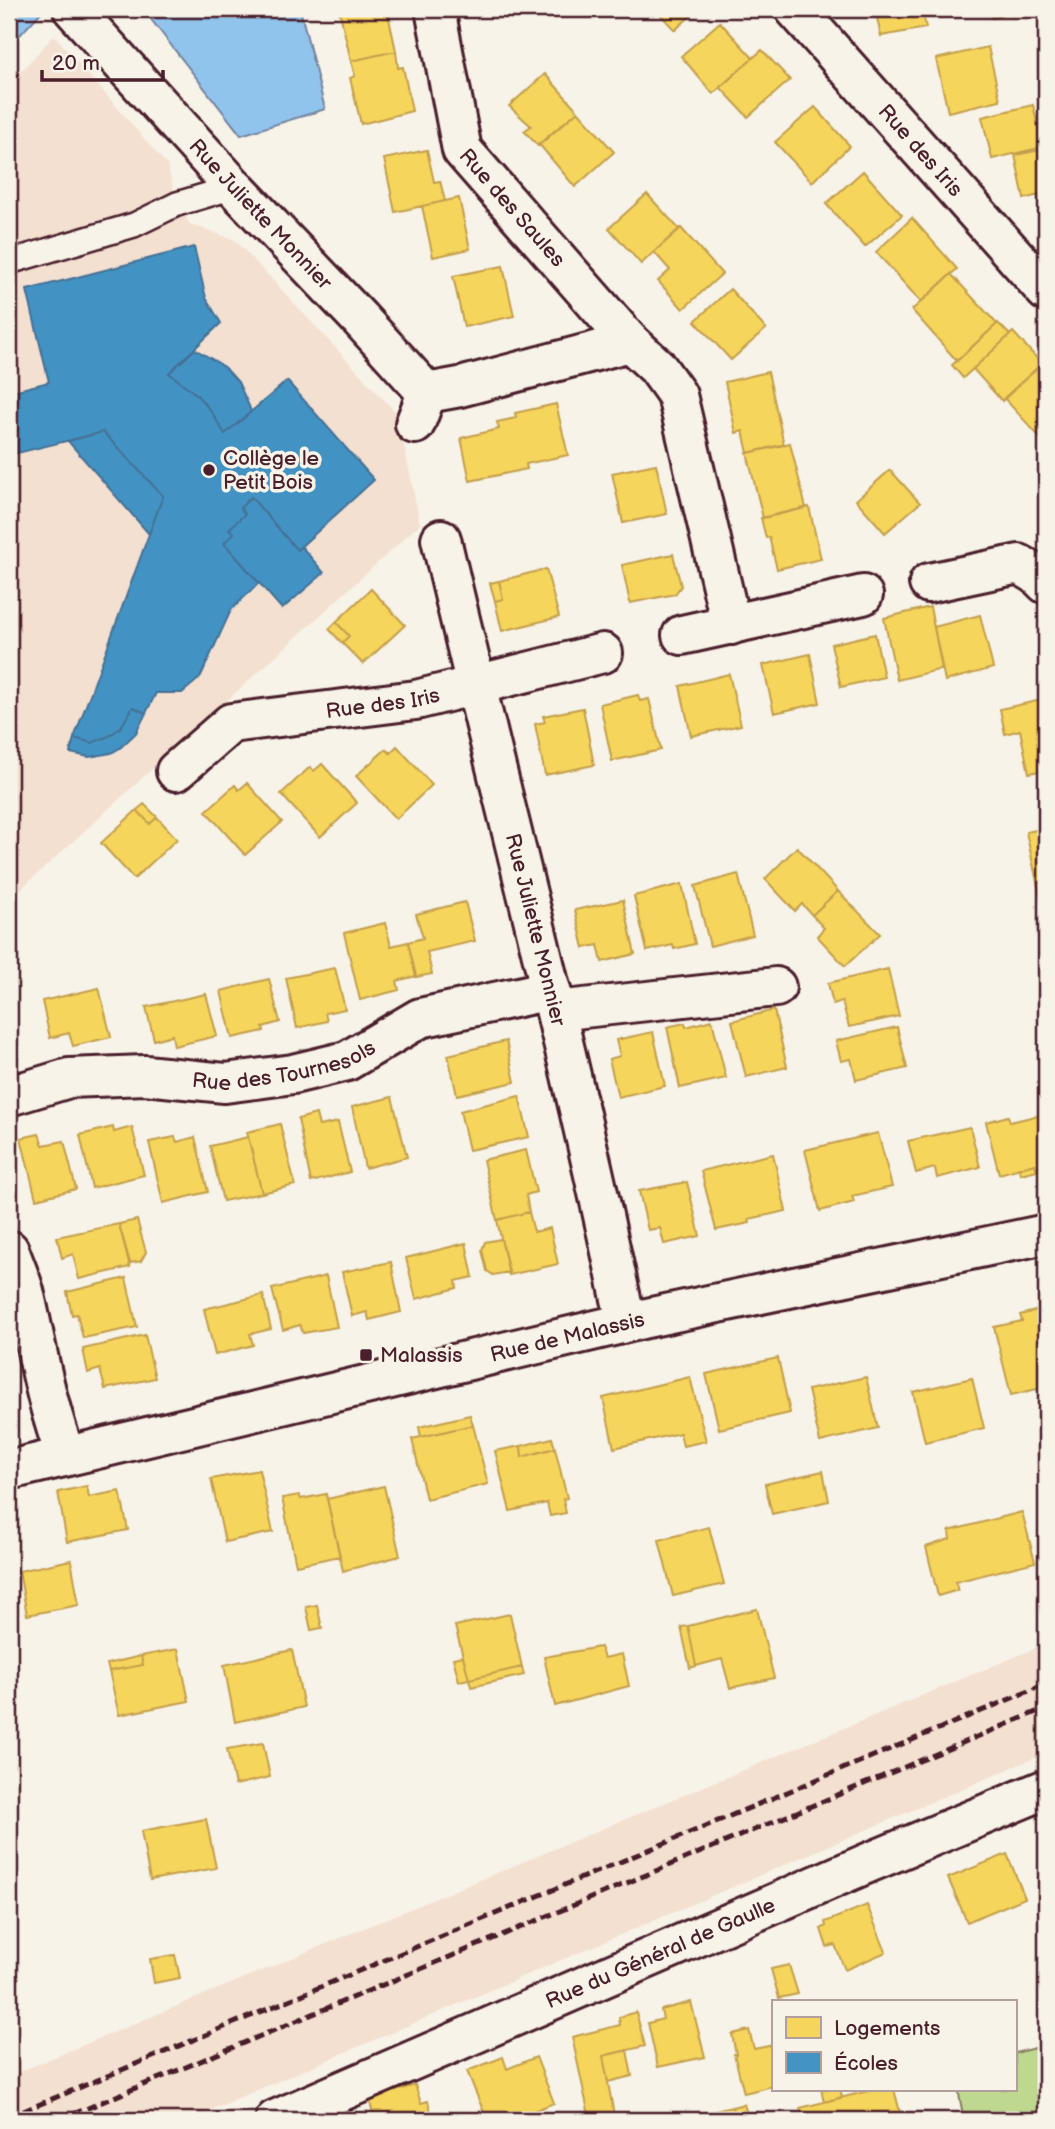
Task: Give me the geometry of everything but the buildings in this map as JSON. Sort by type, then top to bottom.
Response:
[{"type":"street","name":"Rue Juliette Monnier","points":[[73,9],[234,187],[421,408],[460,387],[630,342]]},
{"type":"street","name":"Rue des Saules","points":[[435,9],[462,150],[630,342],[657,367],[677,395],[731,625]]},
{"type":"street","name":"Rue des Iris","points":[[795,9],[1046,291]]},
{"type":"street","name":"Rue Juliette Monnier","points":[[441,539],[553,1000],[626,1323]]},
{"type":"street","points":[[929,583],[1019,564],[1046,584]]},
{"type":"street","points":[[682,635],[863,595]]},
{"type":"street","name":"Rue des Iris","points":[[176,771],[230,723],[416,701],[603,653]]},
{"type":"street","name":"Rue des Tournesols","points":[[9,1096],[69,1078],[145,1076],[225,1083],[293,1073],[347,1060],[419,1018],[553,1000],[776,986]]},
{"type":"street","name":"Rue de Malassis","points":[[9,1470],[626,1323],[1046,1234]]},
{"type":"street","points":[[9,1250],[23,1289],[39,1366],[66,1456]]},
{"type":"street","name":"Rue du Général de Gaulle","points":[[283,2119],[868,1863],[1046,1789]]},
{"type":"lane","points":[[9,262],[134,225],[177,204],[234,187]]},
{"type":"shaded area","name":"Collège le Petit Bois","points":[[54,35],[167,165],[177,204],[190,224],[235,240],[398,415],[420,524],[9,900],[9,85]]},
{"type":"shaded area","points":[[1046,1644],[1046,1753],[187,2120],[9,2120],[9,2076]]},
{"type":"green space","points":[[1046,2045],[1046,2120],[964,2120],[958,2090],[1016,2090],[1016,2053]]},
{"type":"water","points":[[9,9],[44,9],[9,47]]},
{"type":"water","points":[[143,9],[300,9],[325,109],[241,135]]},
{"type":"railway","points":[[9,2117],[1046,1684]]},
{"type":"railway","points":[[59,2120],[1046,1708]]},
{"type":"place","name":"Collège le Petit Bois","points":[[209,470]]},
{"type":"place","name":"Malassis","points":[[366,1355]]}]
